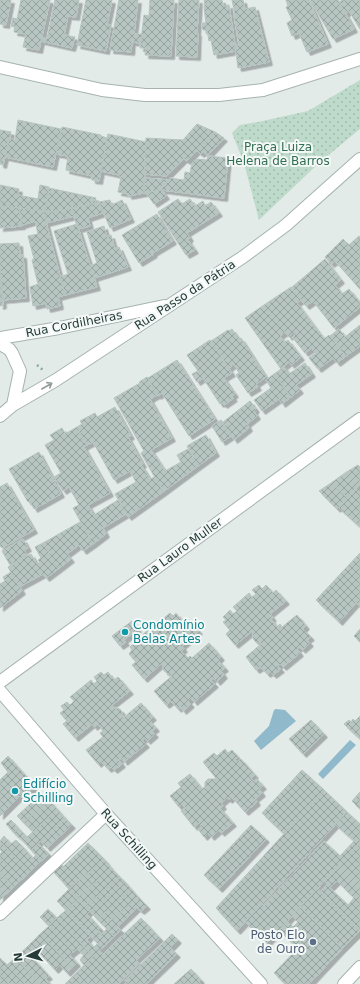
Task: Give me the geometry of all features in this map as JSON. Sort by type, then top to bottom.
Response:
[{"type":"street","points":[[0,67],[102,90],[145,95],[219,95],[263,90],[360,59]]},
{"type":"street","name":"Rua Passo da Pátria","points":[[0,416],[13,405],[56,380],[243,257],[286,225],[360,159]]},
{"type":"street","name":"Rua Cordilheiras","points":[[0,338],[59,328],[171,305]]},
{"type":"street","points":[[0,344],[9,349],[12,353],[20,371],[13,405]]},
{"type":"street","name":"Rua Lauro Muller","points":[[0,682],[360,418]]},
{"type":"street","name":"Rua Schilling","points":[[0,691],[106,814],[261,984]]},
{"type":"street","points":[[0,914],[106,814]]},
{"type":"street","points":[[344,984],[360,967]]},
{"type":"green space","name":"Praça Luiza Helena de Barros","points":[[360,80],[360,129],[320,162],[259,220],[244,163],[232,133],[240,125],[308,111]]},
{"type":"water","points":[[274,710],[285,710],[296,721],[261,750],[254,741],[269,726]]},
{"type":"water","points":[[350,740],[356,745],[323,779],[318,774]]},
{"type":"building","points":[[0,0],[11,0],[6,25],[0,24]]},
{"type":"building","points":[[21,0],[50,0],[39,50],[23,47],[26,34],[14,32],[15,27],[11,26],[13,18],[17,19]]},
{"type":"building","points":[[55,0],[79,0],[76,17],[68,16],[64,35],[75,37],[72,48],[41,41],[41,37],[47,39]]},
{"type":"building","points":[[86,0],[112,0],[107,24],[111,25],[106,51],[77,45]]},
{"type":"building","points":[[119,0],[138,0],[134,34],[142,34],[140,43],[132,42],[131,52],[110,50]]},
{"type":"building","points":[[150,0],[174,0],[171,56],[145,55],[146,48],[140,48],[144,15],[149,16]]},
{"type":"building","points":[[179,0],[199,0],[197,57],[176,56]]},
{"type":"building","points":[[204,0],[222,0],[223,6],[229,5],[236,51],[214,55],[207,30],[203,30],[202,23],[206,23]]},
{"type":"building","points":[[232,0],[243,0],[245,9],[255,7],[269,62],[238,68],[235,45],[239,45]]},
{"type":"building","points":[[286,0],[309,0],[328,44],[307,52],[299,33],[292,36],[287,23],[292,20],[286,7],[288,6]]},
{"type":"building","points":[[310,0],[338,0],[354,29],[333,39]]},
{"type":"building","points":[[342,0],[360,0],[360,29],[349,11],[345,14],[339,2]]},
{"type":"building","points":[[18,120],[61,129],[53,167],[5,157],[9,138],[15,140]]},
{"type":"building","points":[[197,124],[215,132],[187,161],[184,159],[167,176],[144,174],[146,138],[183,140]]},
{"type":"building","points":[[62,127],[101,135],[107,138],[99,181],[92,180],[92,176],[66,170],[68,156],[56,154]]},
{"type":"building","points":[[0,130],[11,132],[3,165],[0,164]]},
{"type":"building","points":[[215,132],[224,138],[207,156],[203,152],[201,154],[197,151]]},
{"type":"building","points":[[108,134],[146,142],[144,193],[128,196],[129,194],[118,192],[121,177],[119,175],[101,171]]},
{"type":"building","points":[[208,156],[228,158],[224,198],[162,190],[161,188],[170,178],[184,180],[185,172],[190,173],[192,163],[196,159],[207,160]]},
{"type":"building","points":[[144,178],[169,180],[159,190],[144,193]]},
{"type":"building","points":[[0,185],[19,189],[18,195],[38,199],[40,185],[49,187],[45,211],[0,206]]},
{"type":"building","points":[[49,188],[96,198],[95,203],[55,212],[45,211]]},
{"type":"building","points":[[162,190],[166,196],[154,204],[146,193]]},
{"type":"building","points":[[178,199],[182,204],[190,199],[195,206],[203,201],[205,206],[211,202],[219,213],[187,233],[190,238],[188,240],[195,250],[186,255],[158,212]]},
{"type":"building","points":[[110,200],[112,205],[122,200],[131,219],[110,228],[99,202]]},
{"type":"building","points":[[99,202],[103,213],[88,218],[90,226],[78,229],[71,208]]},
{"type":"building","points":[[0,206],[19,208],[22,226],[0,228]]},
{"type":"building","points":[[19,208],[43,211],[65,295],[58,297],[60,306],[47,309],[46,303],[33,306],[30,287],[38,284],[28,236],[38,234],[35,221],[22,225]]},
{"type":"building","points":[[71,208],[74,216],[46,223],[43,211],[55,212]]},
{"type":"building","points":[[157,214],[173,241],[139,263],[122,235]]},
{"type":"building","points":[[77,224],[97,287],[65,295],[60,277],[68,274],[54,231]]},
{"type":"building","points":[[104,226],[107,237],[111,235],[115,249],[119,247],[128,267],[94,278],[90,266],[97,263],[87,232]]},
{"type":"building","points":[[359,236],[360,289],[335,261],[331,264],[325,257],[343,239],[349,245]]},
{"type":"building","points":[[19,243],[20,255],[23,255],[26,298],[3,300],[0,267],[0,244]]},
{"type":"building","points":[[325,259],[341,280],[335,285],[342,294],[349,289],[360,303],[360,307],[334,328],[313,301],[306,306],[291,288]]},
{"type":"building","points":[[0,267],[3,305],[0,306]]},
{"type":"building","points":[[291,287],[301,300],[297,303],[324,339],[329,335],[346,356],[337,363],[333,358],[318,369],[309,358],[316,353],[312,348],[305,353],[292,337],[296,334],[294,332],[289,337],[264,305]]},
{"type":"building","points":[[264,305],[285,332],[280,336],[285,342],[288,340],[301,357],[291,365],[289,362],[281,369],[245,318]]},
{"type":"building","points":[[360,325],[360,346],[346,356],[330,336],[339,329],[345,337]]},
{"type":"building","points":[[232,329],[239,339],[241,338],[266,377],[256,384],[258,387],[248,393],[236,375],[239,373],[234,364],[229,368],[211,341]]},
{"type":"building","points":[[210,340],[232,373],[224,378],[235,394],[232,396],[234,398],[224,405],[222,403],[220,404],[203,378],[197,382],[192,374],[198,371],[187,355]]},
{"type":"building","points":[[177,360],[215,419],[189,436],[162,393],[158,396],[148,378]]},
{"type":"building","points":[[305,363],[312,374],[296,385],[300,390],[291,397],[274,374],[284,367],[289,374]]},
{"type":"building","points":[[274,374],[291,397],[282,404],[279,399],[262,411],[254,400],[271,388],[266,380]]},
{"type":"building","points":[[147,377],[157,395],[150,399],[172,438],[151,450],[165,471],[181,462],[177,455],[188,449],[198,466],[163,492],[141,453],[144,451],[114,398],[140,383],[139,382]]},
{"type":"building","points":[[250,401],[256,409],[254,411],[257,416],[247,424],[249,428],[234,440],[223,422]]},
{"type":"building","points":[[115,407],[131,436],[128,437],[143,464],[141,465],[150,479],[155,477],[163,492],[128,517],[115,494],[136,482],[130,471],[114,480],[93,442],[87,445],[77,427],[82,424],[80,421],[95,413],[97,417]]},
{"type":"building","points":[[221,420],[231,436],[222,442],[212,426]]},
{"type":"building","points":[[77,427],[87,445],[84,447],[110,493],[88,505],[94,515],[118,500],[126,514],[103,528],[106,534],[93,544],[73,508],[79,505],[69,487],[63,491],[54,477],[61,473],[45,445],[54,440],[50,435],[62,428],[65,434]]},
{"type":"building","points":[[206,435],[216,453],[198,466],[187,446]]},
{"type":"building","points":[[39,452],[61,494],[34,509],[30,501],[28,502],[9,469]]},
{"type":"building","points":[[358,465],[360,467],[360,485],[358,486],[345,473]]},
{"type":"building","points":[[345,473],[358,486],[347,498],[331,483]]},
{"type":"building","points":[[7,483],[34,530],[2,548],[1,546],[0,547],[0,487]]},
{"type":"building","points":[[331,483],[347,498],[337,509],[319,491]]},
{"type":"building","points":[[357,489],[360,492],[360,510],[348,498]]},
{"type":"building","points":[[348,498],[360,510],[360,527],[339,508]]},
{"type":"building","points":[[80,522],[93,544],[83,551],[79,545],[67,554],[71,559],[58,569],[43,543]]},
{"type":"building","points":[[23,539],[28,548],[24,550],[27,555],[10,565],[2,551]]},
{"type":"building","points":[[43,543],[58,569],[46,578],[43,574],[19,587],[8,567],[31,554],[37,564],[40,562],[38,560],[41,558],[35,547]]},
{"type":"building","points":[[360,553],[360,607],[356,603],[339,622],[316,600]]},
{"type":"building","points":[[11,572],[22,591],[0,608],[0,584],[5,581],[3,577]]},
{"type":"building","points":[[259,585],[262,589],[266,585],[273,593],[276,590],[286,601],[270,614],[273,618],[271,619],[277,627],[280,624],[282,627],[297,615],[306,626],[303,629],[311,637],[307,640],[310,643],[302,650],[300,647],[297,649],[300,653],[283,667],[280,664],[278,666],[281,669],[273,675],[270,672],[267,674],[261,667],[256,670],[246,657],[261,644],[253,639],[253,634],[251,632],[235,645],[226,634],[230,630],[223,622],[226,620],[223,617],[230,610],[233,614],[237,611],[233,607],[249,593],[252,597],[256,594],[252,590]]},
{"type":"building","points":[[170,613],[173,616],[176,613],[182,621],[186,617],[199,631],[182,646],[184,649],[181,651],[188,658],[190,656],[192,658],[209,643],[221,657],[218,660],[225,668],[221,671],[224,675],[217,682],[214,678],[211,680],[215,684],[194,702],[191,698],[188,701],[191,704],[183,711],[180,707],[178,709],[171,701],[166,705],[154,691],[172,676],[164,671],[162,663],[144,679],[132,665],[136,662],[129,654],[132,650],[130,647],[136,641],[139,645],[142,643],[139,638],[159,620],[163,625],[167,621],[164,618]]},
{"type":"building","name":"Condomínio Belas Artes","points":[[132,621],[138,629],[124,640],[126,642],[120,646],[112,636]]},
{"type":"building","points":[[360,629],[360,642],[354,636]]},
{"type":"building","points":[[101,672],[104,675],[108,672],[114,680],[118,677],[130,691],[112,705],[114,708],[120,709],[123,718],[141,703],[153,717],[149,720],[156,728],[152,731],[155,734],[147,741],[145,738],[142,740],[146,744],[124,762],[122,758],[119,760],[122,764],[114,770],[111,767],[108,769],[101,761],[98,764],[86,750],[103,737],[100,733],[103,731],[98,724],[94,727],[92,724],[75,738],[63,724],[67,721],[60,713],[64,710],[61,706],[67,702],[70,705],[74,701],[70,697],[91,680],[94,684],[97,681],[94,677]]},
{"type":"building","points":[[360,716],[360,739],[344,724],[349,720],[351,722],[353,719],[355,721]]},
{"type":"building","points":[[311,720],[324,734],[303,754],[289,739]]},
{"type":"building","points":[[225,749],[228,753],[232,750],[238,757],[235,759],[237,762],[241,759],[255,775],[251,779],[254,781],[257,779],[263,786],[259,789],[262,793],[255,799],[257,802],[245,812],[232,797],[229,800],[227,798],[221,803],[223,806],[220,808],[233,823],[221,833],[219,830],[211,837],[208,833],[204,837],[198,829],[202,826],[199,823],[194,827],[181,811],[185,808],[182,804],[179,807],[170,796],[181,787],[178,783],[190,774],[202,789],[205,787],[205,782],[208,779],[216,778],[203,762],[214,753],[217,756]]},
{"type":"building","name":"Edifício Schilling","points":[[8,756],[35,786],[22,798],[20,796],[0,816],[0,780],[8,772],[1,763]]},
{"type":"building","points":[[302,770],[324,790],[284,834],[262,813]]},
{"type":"building","points":[[324,790],[347,812],[237,931],[216,908]]},
{"type":"building","points":[[360,792],[360,809],[352,801]]},
{"type":"building","points":[[42,793],[49,800],[24,823],[17,816]]},
{"type":"building","points":[[49,800],[57,809],[33,832],[24,823]]},
{"type":"building","points":[[57,809],[65,818],[31,850],[23,841]]},
{"type":"building","points":[[347,812],[360,824],[360,843],[267,943],[245,922],[262,903],[264,905],[324,841],[340,856],[354,841],[335,824]]},
{"type":"building","points":[[65,818],[72,825],[47,848],[41,841]]},
{"type":"building","points":[[11,820],[19,829],[14,833],[6,824]]},
{"type":"building","points":[[251,825],[266,839],[219,889],[204,875]]},
{"type":"building","points":[[19,829],[27,837],[23,841],[14,833]]},
{"type":"building","points":[[4,836],[11,844],[16,840],[33,858],[36,855],[41,861],[30,872],[0,841]]},
{"type":"building","points":[[0,841],[30,872],[21,880],[0,857],[2,852],[0,849]]},
{"type":"building","points":[[38,843],[49,854],[41,861],[31,850]]},
{"type":"building","points":[[88,843],[104,859],[69,889],[51,869],[59,862],[63,867]]},
{"type":"building","points":[[359,844],[360,845],[360,866],[349,855]]},
{"type":"building","points":[[349,855],[360,866],[360,888],[338,866]]},
{"type":"building","points":[[0,857],[21,880],[14,887],[0,872]]},
{"type":"building","points":[[104,859],[111,868],[77,898],[69,889]]},
{"type":"building","points":[[338,866],[360,888],[360,931],[320,891],[327,884],[324,881]],"holes":[[[337,881],[354,898],[348,905],[330,888]]]},
{"type":"building","points":[[111,868],[120,877],[85,906],[77,898]]},
{"type":"building","points":[[0,872],[14,887],[6,894],[0,888]]},
{"type":"building","points":[[120,877],[125,882],[91,912],[85,906]]},
{"type":"building","points":[[125,882],[131,889],[97,919],[91,912]]},
{"type":"building","points":[[0,888],[6,894],[0,900]]},
{"type":"building","points":[[69,889],[78,899],[66,910],[57,901]]},
{"type":"building","points":[[131,889],[138,897],[104,926],[97,919]]},
{"type":"building","points":[[317,889],[360,931],[342,949],[300,907]]},
{"type":"building","points":[[138,897],[147,906],[141,911],[137,908],[117,927],[121,930],[114,937],[104,926]]},
{"type":"building","points":[[78,899],[90,911],[87,914],[100,928],[98,930],[101,934],[107,929],[114,937],[102,948],[66,910]]},
{"type":"building","name":"Posto Elo de Ouro","points":[[300,907],[342,949],[309,984],[285,984],[274,973],[298,948],[284,935],[285,934],[280,929],[287,921],[293,927],[298,922],[292,916]]},
{"type":"building","points":[[48,909],[57,918],[49,926],[40,917]]},
{"type":"building","points":[[66,910],[90,936],[87,940],[94,947],[97,944],[102,948],[93,957],[57,918]]},
{"type":"building","points":[[57,918],[93,957],[84,965],[80,960],[84,955],[77,949],[73,952],[49,926]]},
{"type":"building","points":[[141,918],[160,938],[136,960],[139,964],[118,984],[86,984],[76,973],[99,951],[103,954]]},
{"type":"building","points":[[49,926],[73,952],[70,955],[77,963],[72,968],[40,934]]},
{"type":"building","points":[[40,934],[72,968],[67,973],[60,965],[55,970],[35,948],[32,951],[28,946]]},
{"type":"building","points":[[172,934],[178,940],[170,948],[177,954],[146,984],[124,984],[126,982],[125,980]]},
{"type":"building","points":[[28,946],[32,951],[29,954],[49,976],[45,979],[51,984],[40,984],[15,958]]},
{"type":"building","points":[[0,958],[7,965],[0,972]]},
{"type":"building","points":[[15,958],[40,984],[25,984],[7,965]]},
{"type":"building","points":[[7,965],[25,984],[9,984],[0,974],[0,972]]},
{"type":"building","points":[[191,969],[201,980],[199,982],[201,984],[174,984]]},
{"type":"building","points":[[76,973],[86,984],[65,984]]},
{"type":"building","points":[[0,974],[9,984],[0,984]]},
{"type":"place","name":"Condomínio Belas Artes","points":[[125,632]]},
{"type":"place","name":"Edifício Schilling","points":[[15,791]]},
{"type":"place","name":"Posto Elo de Ouro","points":[[313,942]]}]
